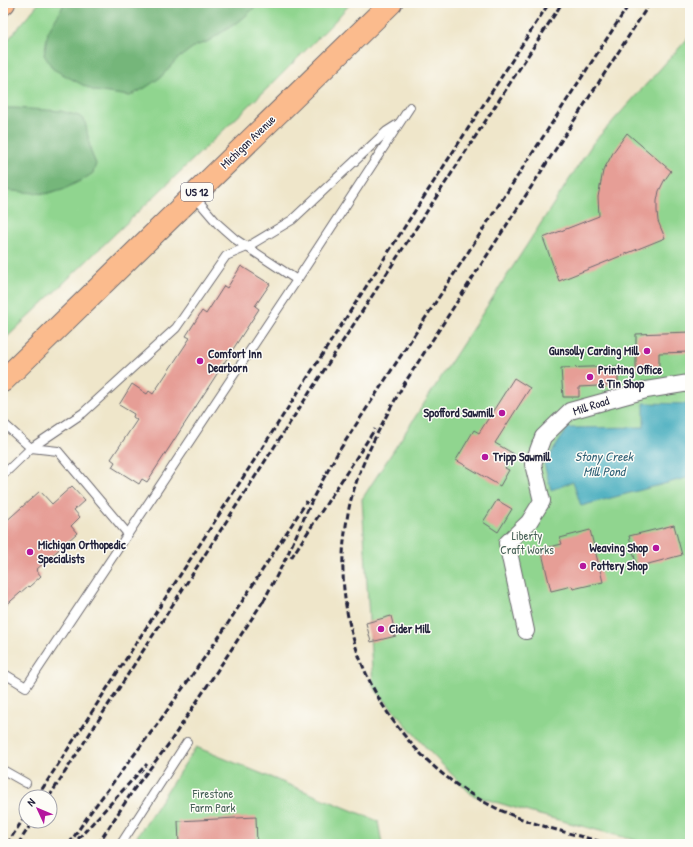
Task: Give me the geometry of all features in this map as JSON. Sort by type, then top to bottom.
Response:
[{"type":"main road","name":"Michigan Avenue","points":[[3,381],[391,3]]},
{"type":"street","name":"Mill Road","points":[[526,631],[507,544],[529,522],[542,501],[533,464],[543,437],[570,411],[646,390],[690,384]]},
{"type":"lane","points":[[3,673],[26,688],[410,107]]},
{"type":"lane","points":[[3,475],[31,448],[83,413],[176,328],[226,256],[247,247],[292,220],[387,131],[401,122]]},
{"type":"lane","points":[[193,195],[218,224],[235,239],[297,280]]},
{"type":"lane","points":[[3,423],[31,448],[58,451],[128,534]]},
{"type":"lane","points":[[121,844],[187,742]]},
{"type":"lane","points":[[3,770],[26,783]]},
{"type":"green space","points":[[39,3],[351,3],[275,81],[3,341],[3,46]]},
{"type":"green space","points":[[64,3],[260,3],[241,20],[207,42],[195,46],[176,60],[161,77],[130,96],[94,91],[53,69],[44,55],[48,32]]},
{"type":"green space","name":"Liberty Craft Works","points":[[690,36],[690,844],[650,844],[532,813],[472,795],[429,751],[373,687],[362,499],[593,143]]},
{"type":"green space","points":[[3,108],[61,111],[79,116],[85,121],[91,152],[96,164],[93,173],[66,188],[45,194],[3,190]]},
{"type":"green space","name":"Firestone Farm Park","points":[[196,747],[378,821],[382,844],[132,844]]},
{"type":"water","name":"Stony Creek Mill Pond","points":[[644,403],[690,404],[690,477],[581,506],[573,482],[551,490],[544,464],[568,428],[644,427]]},
{"type":"building","points":[[627,133],[671,171],[659,191],[657,201],[658,221],[665,238],[559,281],[543,238],[599,216],[598,197],[603,171],[614,151]]},
{"type":"building","name":"Comfort Inn Dearborn","points":[[241,266],[270,284],[255,306],[259,309],[147,482],[142,479],[139,484],[112,467],[115,462],[111,459],[137,420],[133,417],[134,414],[119,405],[132,384],[147,394],[149,391],[153,394],[190,338],[186,336],[202,311],[206,314],[224,286],[227,288]]},
{"type":"building","points":[[690,332],[690,352],[659,353],[659,367],[636,368],[636,334]]},
{"type":"building","name":"Printing Office & Tin Shop","points":[[618,366],[618,385],[579,387],[579,397],[563,397],[561,368]]},
{"type":"building","points":[[514,378],[530,388],[495,443],[514,454],[505,468],[509,470],[500,486],[456,460],[474,430],[479,433]]},
{"type":"building","name":"Michigan Orthopedic Specialists","points":[[72,486],[85,500],[74,510],[80,517],[71,526],[77,533],[36,570],[41,576],[3,608],[3,524],[40,491],[52,504]]},
{"type":"building","points":[[497,500],[512,509],[498,532],[483,522]]},
{"type":"building","name":"Weaving Shop","points":[[674,525],[682,555],[637,567],[629,536]]},
{"type":"building","name":"Pottery Shop","points":[[590,530],[603,582],[573,589],[572,586],[551,591],[541,549],[562,544],[560,538]]},
{"type":"building","name":"Cider Mill","points":[[391,616],[396,636],[371,642],[366,623]]},
{"type":"building","points":[[256,817],[257,844],[179,844],[178,821]]},
{"type":"railway","points":[[42,789],[549,3]]},
{"type":"railway","points":[[54,789],[562,3]]},
{"type":"railway","points":[[263,602],[286,558],[314,496],[337,454],[630,3]]},
{"type":"railway","points":[[609,844],[536,824],[489,805],[457,785],[433,765],[411,743],[375,692],[362,664],[352,634],[346,604],[343,556],[349,508],[358,476],[372,444],[396,398],[650,3]]},
{"type":"railway","points":[[291,558],[375,429]]},
{"type":"railway","points":[[69,844],[90,813],[159,722],[221,634],[307,501]]},
{"type":"railway","points":[[98,844],[134,789],[168,745],[266,597]]},
{"type":"railway","points":[[78,839],[147,764]]},
{"type":"railway","points":[[7,844],[18,827]]},
{"type":"railway","points":[[18,844],[28,829]]},
{"type":"place","name":"Gunsolly Carding Mill","points":[[647,351]]},
{"type":"place","name":"Comfort Inn Dearborn","points":[[200,361]]},
{"type":"place","name":"Printing Office & Tin Shop","points":[[590,377]]},
{"type":"place","name":"Spofford Sawmill","points":[[502,413]]},
{"type":"place","name":"Tripp Sawmill","points":[[485,457]]},
{"type":"place","name":"Weaving Shop","points":[[656,548]]},
{"type":"place","name":"Michigan Orthopedic Specialists","points":[[30,552]]},
{"type":"place","name":"Pottery Shop","points":[[583,566]]},
{"type":"place","name":"Cider Mill","points":[[381,629]]}]
